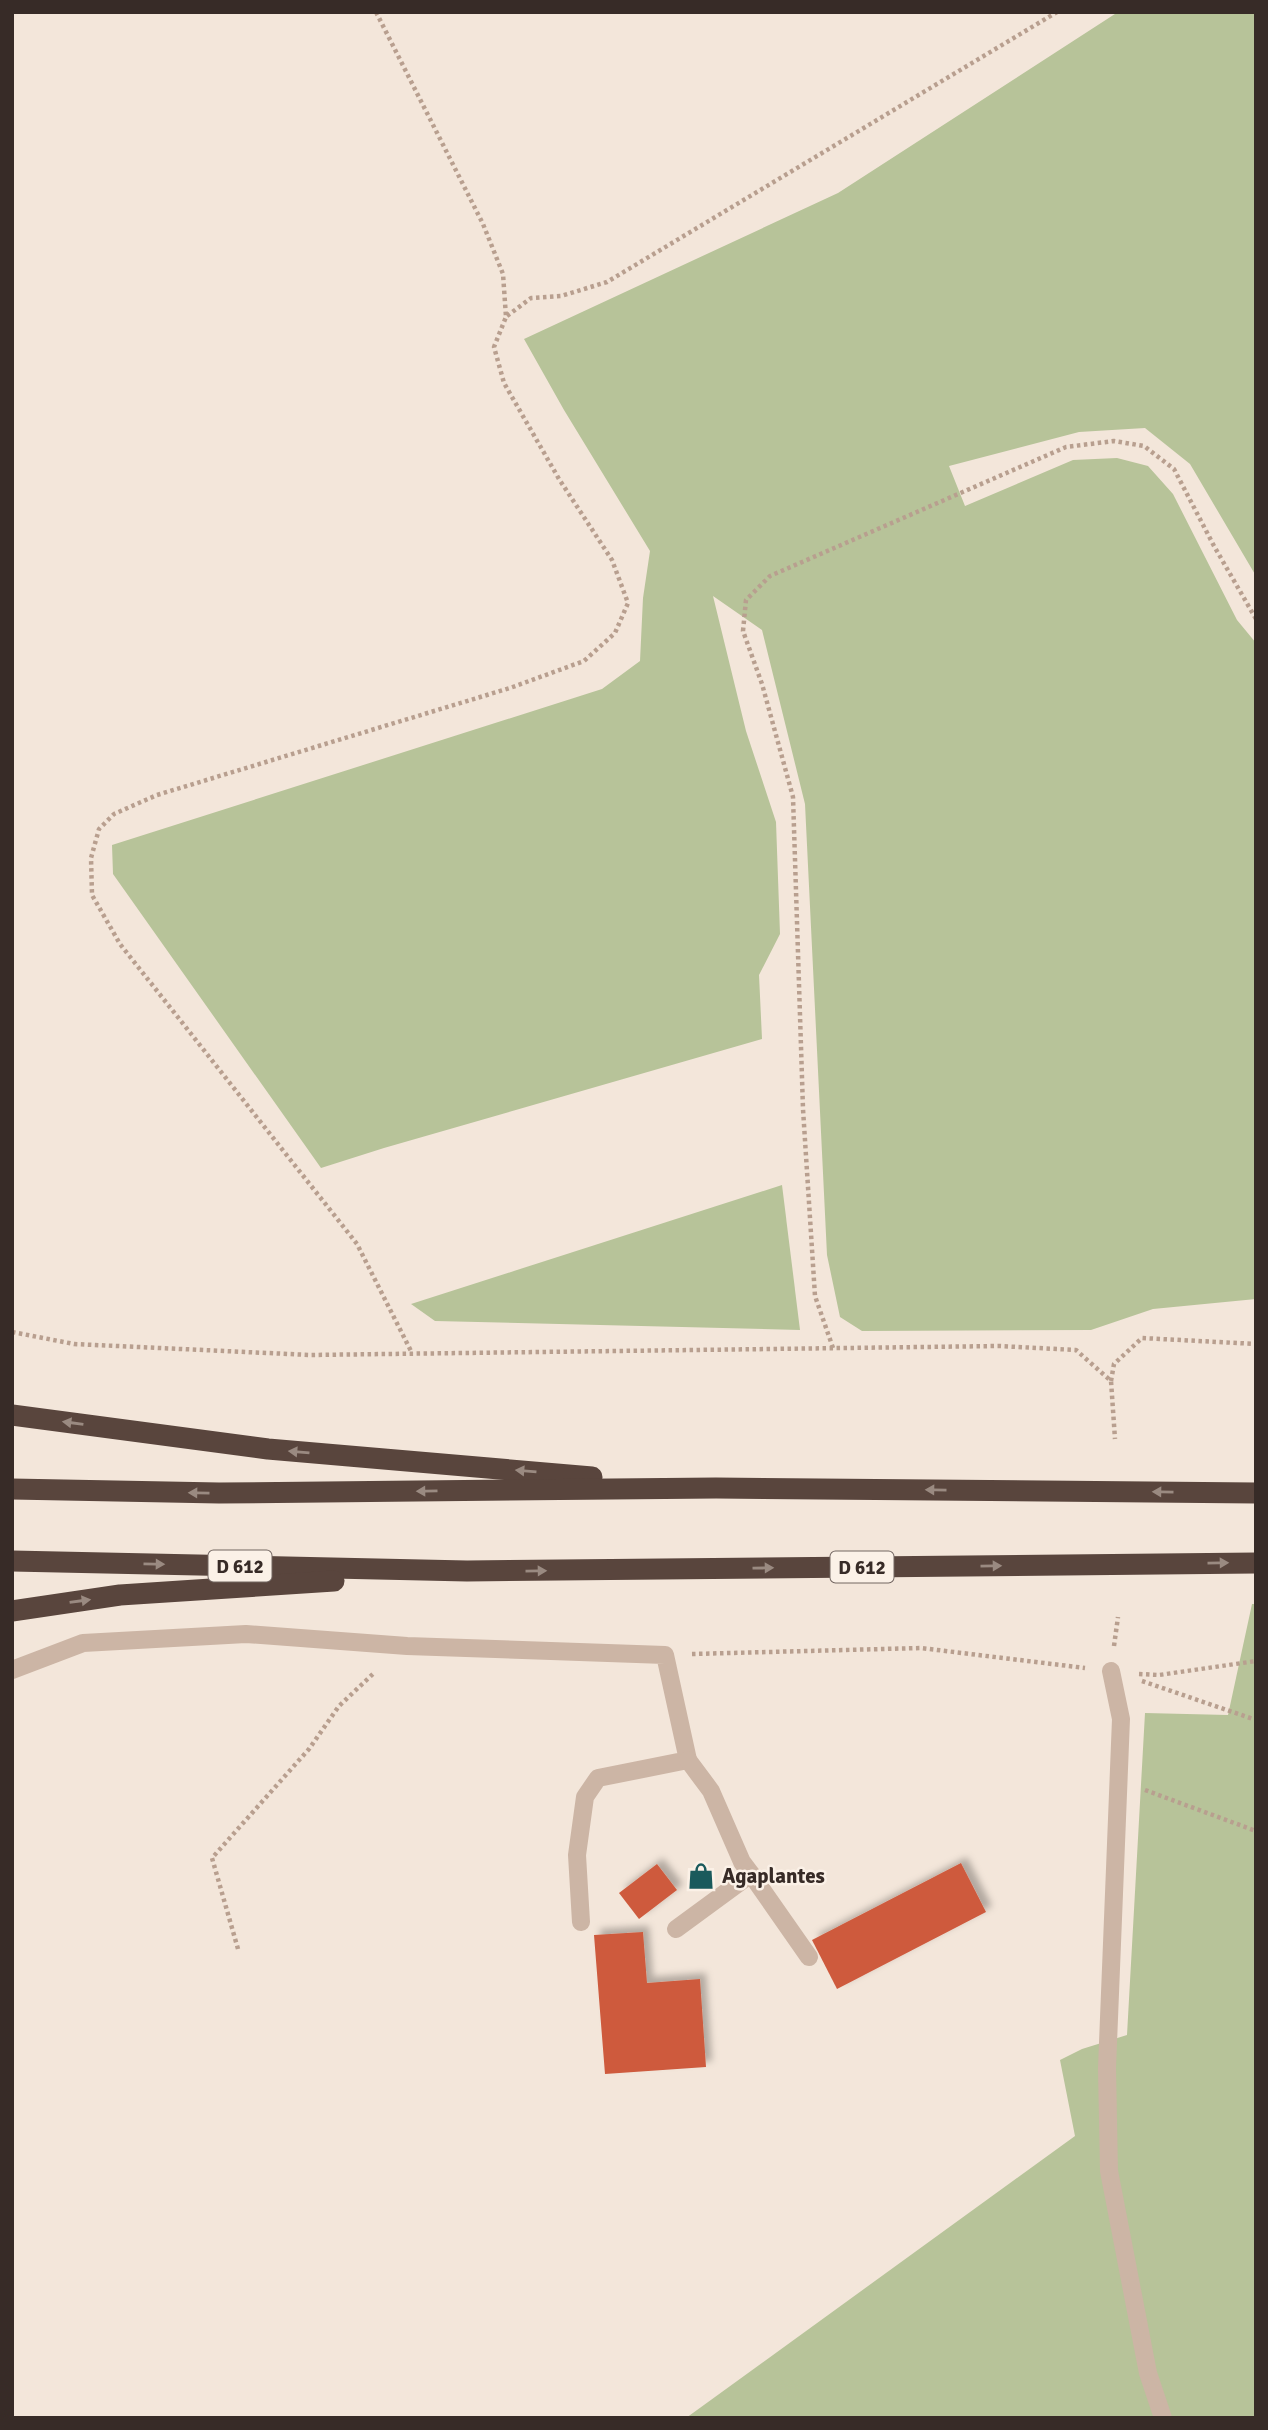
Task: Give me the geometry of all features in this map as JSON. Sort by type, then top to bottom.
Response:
[{"type":"highway","points":[[12,1415],[268,1449],[716,1488]]},
{"type":"highway","points":[[12,1489],[219,1493],[716,1488],[1256,1493]]},
{"type":"highway","name":"D 612","points":[[12,1561],[467,1571],[1256,1563]]},
{"type":"highway","points":[[12,1611],[120,1595],[467,1571]]},
{"type":"lane","points":[[12,1670],[83,1643],[246,1634],[407,1646],[665,1655],[688,1760],[711,1791],[742,1862],[809,1957]]},
{"type":"lane","points":[[1111,1671],[1121,1719],[1107,2068],[1110,2171],[1148,2373],[1163,2418]]},
{"type":"lane","points":[[581,1922],[577,1854],[585,1797],[598,1779],[688,1760]]},
{"type":"lane","points":[[676,1929],[751,1874]]},
{"type":"path","points":[[376,12],[483,224],[503,274],[506,317],[494,347],[504,383],[559,479],[612,560],[628,603],[615,633],[584,661],[510,688],[157,795],[114,814],[99,829],[91,858],[92,895],[120,944],[357,1244],[412,1353]]},
{"type":"path","points":[[506,317],[531,299],[561,296],[607,282],[1057,12]]},
{"type":"path","points":[[833,1348],[815,1296],[803,1109],[793,797],[762,684],[743,631],[746,600],[770,576],[1066,447],[1114,441],[1144,446],[1174,470],[1256,620]]},
{"type":"path","points":[[12,1332],[74,1343],[310,1355],[999,1346],[1076,1350],[1111,1381]]},
{"type":"path","points":[[1115,1439],[1111,1381],[1114,1364],[1142,1338],[1256,1344]]},
{"type":"path","points":[[238,1949],[212,1858],[309,1749],[339,1706],[407,1646]]},
{"type":"path","points":[[665,1655],[921,1648],[1159,1675],[1256,1661]]},
{"type":"path","points":[[1111,1671],[1256,1720]]},
{"type":"path","points":[[1119,1780],[1256,1831]]},
{"type":"green space","points":[[1118,12],[1256,12],[1256,576],[1190,464],[1145,428],[1079,432],[949,466],[965,506],[1073,460],[1117,458],[1148,466],[1173,494],[1237,620],[1256,643],[1256,1299],[1153,1309],[1091,1330],[862,1331],[840,1317],[827,1255],[805,804],[762,630],[713,596],[746,731],[776,822],[780,934],[759,975],[762,1039],[321,1168],[113,874],[112,845],[602,689],[640,661],[643,598],[650,551],[524,339],[838,193]]},
{"type":"green space","points":[[782,1185],[800,1330],[435,1321],[411,1304]]},
{"type":"green space","points":[[1252,1604],[1256,1604],[1256,2418],[686,2418],[1075,2136],[1060,2060],[1082,2049],[1127,2035],[1145,1713],[1228,1715]]},
{"type":"building","points":[[961,1863],[986,1912],[837,1989],[812,1940]]},
{"type":"building","points":[[657,1864],[677,1890],[639,1919],[619,1893]]},
{"type":"building","points":[[643,1932],[647,1983],[700,1979],[706,2067],[605,2074],[594,1935]]},
{"type":"place","name":"Agaplantes","points":[[701,1876]]}]
